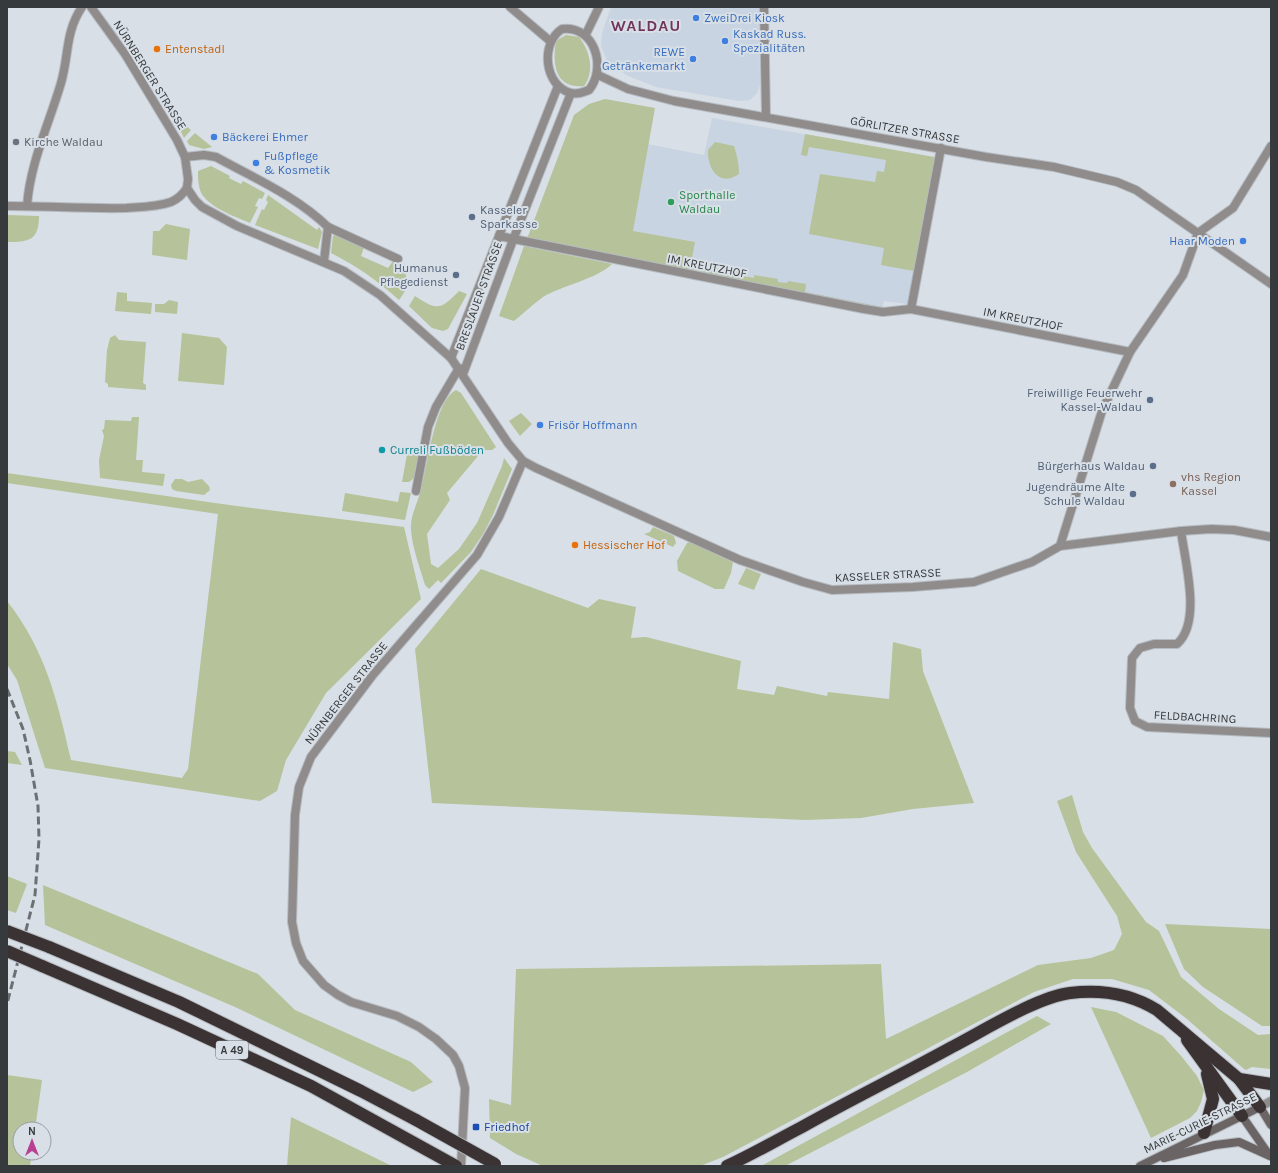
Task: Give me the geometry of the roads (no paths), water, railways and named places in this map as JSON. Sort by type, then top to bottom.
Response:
[{"type":"highway","name":"A 49","points":[[7,931],[49,947],[178,1002],[361,1091],[499,1165]]},
{"type":"highway","name":"A 49","points":[[7,951],[176,1024],[311,1086],[456,1166]]},
{"type":"highway","points":[[727,1166],[768,1147],[802,1126],[1004,1020],[1040,1002],[1069,993],[1109,992],[1142,1001],[1180,1029],[1239,1079],[1260,1107]]},
{"type":"highway","points":[[1180,1029],[1205,1067],[1242,1116]]},
{"type":"highway","points":[[1204,1133],[1213,1099],[1205,1067]]},
{"type":"highway","points":[[1239,1079],[1271,1084]]},
{"type":"highway","points":[[745,1166],[768,1147]]},
{"type":"main road","name":"MARIE-CURIE-STRASSE","points":[[1140,1166],[1204,1133],[1260,1107]]},
{"type":"main road","points":[[1260,1107],[1271,1126]]},
{"type":"main road","points":[[1242,1116],[1271,1156]]},
{"type":"main road","points":[[1150,1161],[1215,1145],[1239,1142],[1271,1156]]},
{"type":"street","points":[[28,206],[31,172],[62,82],[70,29],[82,7]]},
{"type":"street","name":"NÜRNBERGER STRASSE","points":[[91,7],[125,54],[186,157],[188,179],[187,188]]},
{"type":"street","points":[[510,7],[550,41]]},
{"type":"street","points":[[586,34],[599,7]]},
{"type":"street","points":[[764,7],[766,117]]},
{"type":"street","points":[[562,29],[576,30],[586,34],[592,42],[598,75],[595,84],[589,90],[571,93],[558,86],[551,75],[548,61],[550,41],[556,33],[562,29]]},
{"type":"street","name":"GÖRLITZER STRASSE","points":[[598,75],[616,85],[667,99],[1054,167],[1116,182],[1136,190],[1271,284]]},
{"type":"street","name":"BRESLAUER STRASSE","points":[[451,358],[558,86]]},
{"type":"street","name":"BRESLAUER STRASSE","points":[[461,371],[571,93]]},
{"type":"street","points":[[1060,546],[1102,411],[1130,352],[1183,275],[1198,233],[1233,208],[1271,146]]},
{"type":"street","points":[[911,309],[941,148]]},
{"type":"street","points":[[186,157],[204,155],[216,157],[280,191],[328,227],[398,259]]},
{"type":"street","points":[[7,206],[109,208],[163,204],[182,195],[187,188],[202,207],[219,218],[344,270],[380,295],[451,358],[508,443],[523,461]]},
{"type":"street","points":[[324,261],[328,227]]},
{"type":"street","name":"IM KREUTZHOF","points":[[499,236],[864,309],[883,312],[911,309],[1130,352]]},
{"type":"street","points":[[416,490],[428,427],[436,407],[461,371]]},
{"type":"street","name":"NÜRNBERGER STRASSE","points":[[461,1166],[465,1088],[460,1066],[453,1055],[436,1039],[419,1027],[397,1016],[351,1002],[338,995],[312,974],[303,962],[296,943],[292,922],[295,816],[299,787],[311,757],[372,676],[477,555],[499,517],[523,461]]},
{"type":"street","name":"KASSELER STRASSE","points":[[523,461],[740,560],[803,582],[832,590],[913,587],[974,582],[1032,562],[1060,546],[1181,531],[1211,529],[1234,530],[1271,537]]},
{"type":"street","name":"FELDBACHRING","points":[[1181,531],[1190,584],[1188,629],[1185,638],[1177,644],[1154,644],[1140,648],[1132,658],[1130,708],[1135,721],[1147,727],[1271,733]]},
{"type":"street","name":"MARIE-CURIE-STRASSE","points":[[1260,1107],[1271,1101]]},
{"type":"railway","points":[[7,689],[23,729],[30,760],[38,806],[39,839],[35,895],[7,1004]]},
{"type":"place","name":"ZweiDrei Kiosk","points":[[696,18]]},
{"type":"place","name":"Kaskad Russ. Spezialitäten","points":[[725,41]]},
{"type":"place","name":"Entenstadl","points":[[157,49]]},
{"type":"place","name":"REWE Getränkemarkt","points":[[693,59]]},
{"type":"place","name":"Bäckerei Ehmer","points":[[214,137]]},
{"type":"place","name":"Kirche Waldau","points":[[16,142]]},
{"type":"place","name":"Fußpflege & Kosmetik","points":[[256,163]]},
{"type":"place","name":"Sporthalle Waldau","points":[[671,202]]},
{"type":"place","name":"Kasseler Sparkasse","points":[[472,217]]},
{"type":"place","name":"Haar Moden","points":[[1243,241]]},
{"type":"place","name":"Humanus Pflegedienst","points":[[456,275]]},
{"type":"place","name":"Freiwillige Feuerwehr Kassel-Waldau","points":[[1150,400]]},
{"type":"place","name":"Frisör Hoffmann","points":[[540,425]]},
{"type":"place","name":"Curreli Fußböden","points":[[382,450]]},
{"type":"place","name":"Bürgerhaus Waldau","points":[[1153,466]]},
{"type":"place","name":"vhs Region Kassel","points":[[1173,484]]},
{"type":"place","name":"Jugendräume Alte Schule Waldau","points":[[1133,494]]},
{"type":"place","name":"Hessischer Hof","points":[[575,545]]},
{"type":"place","name":"Friedhof","points":[[476,1127]]},
{"type":"district","name":"WALDAU","points":[[646,25]]}]
